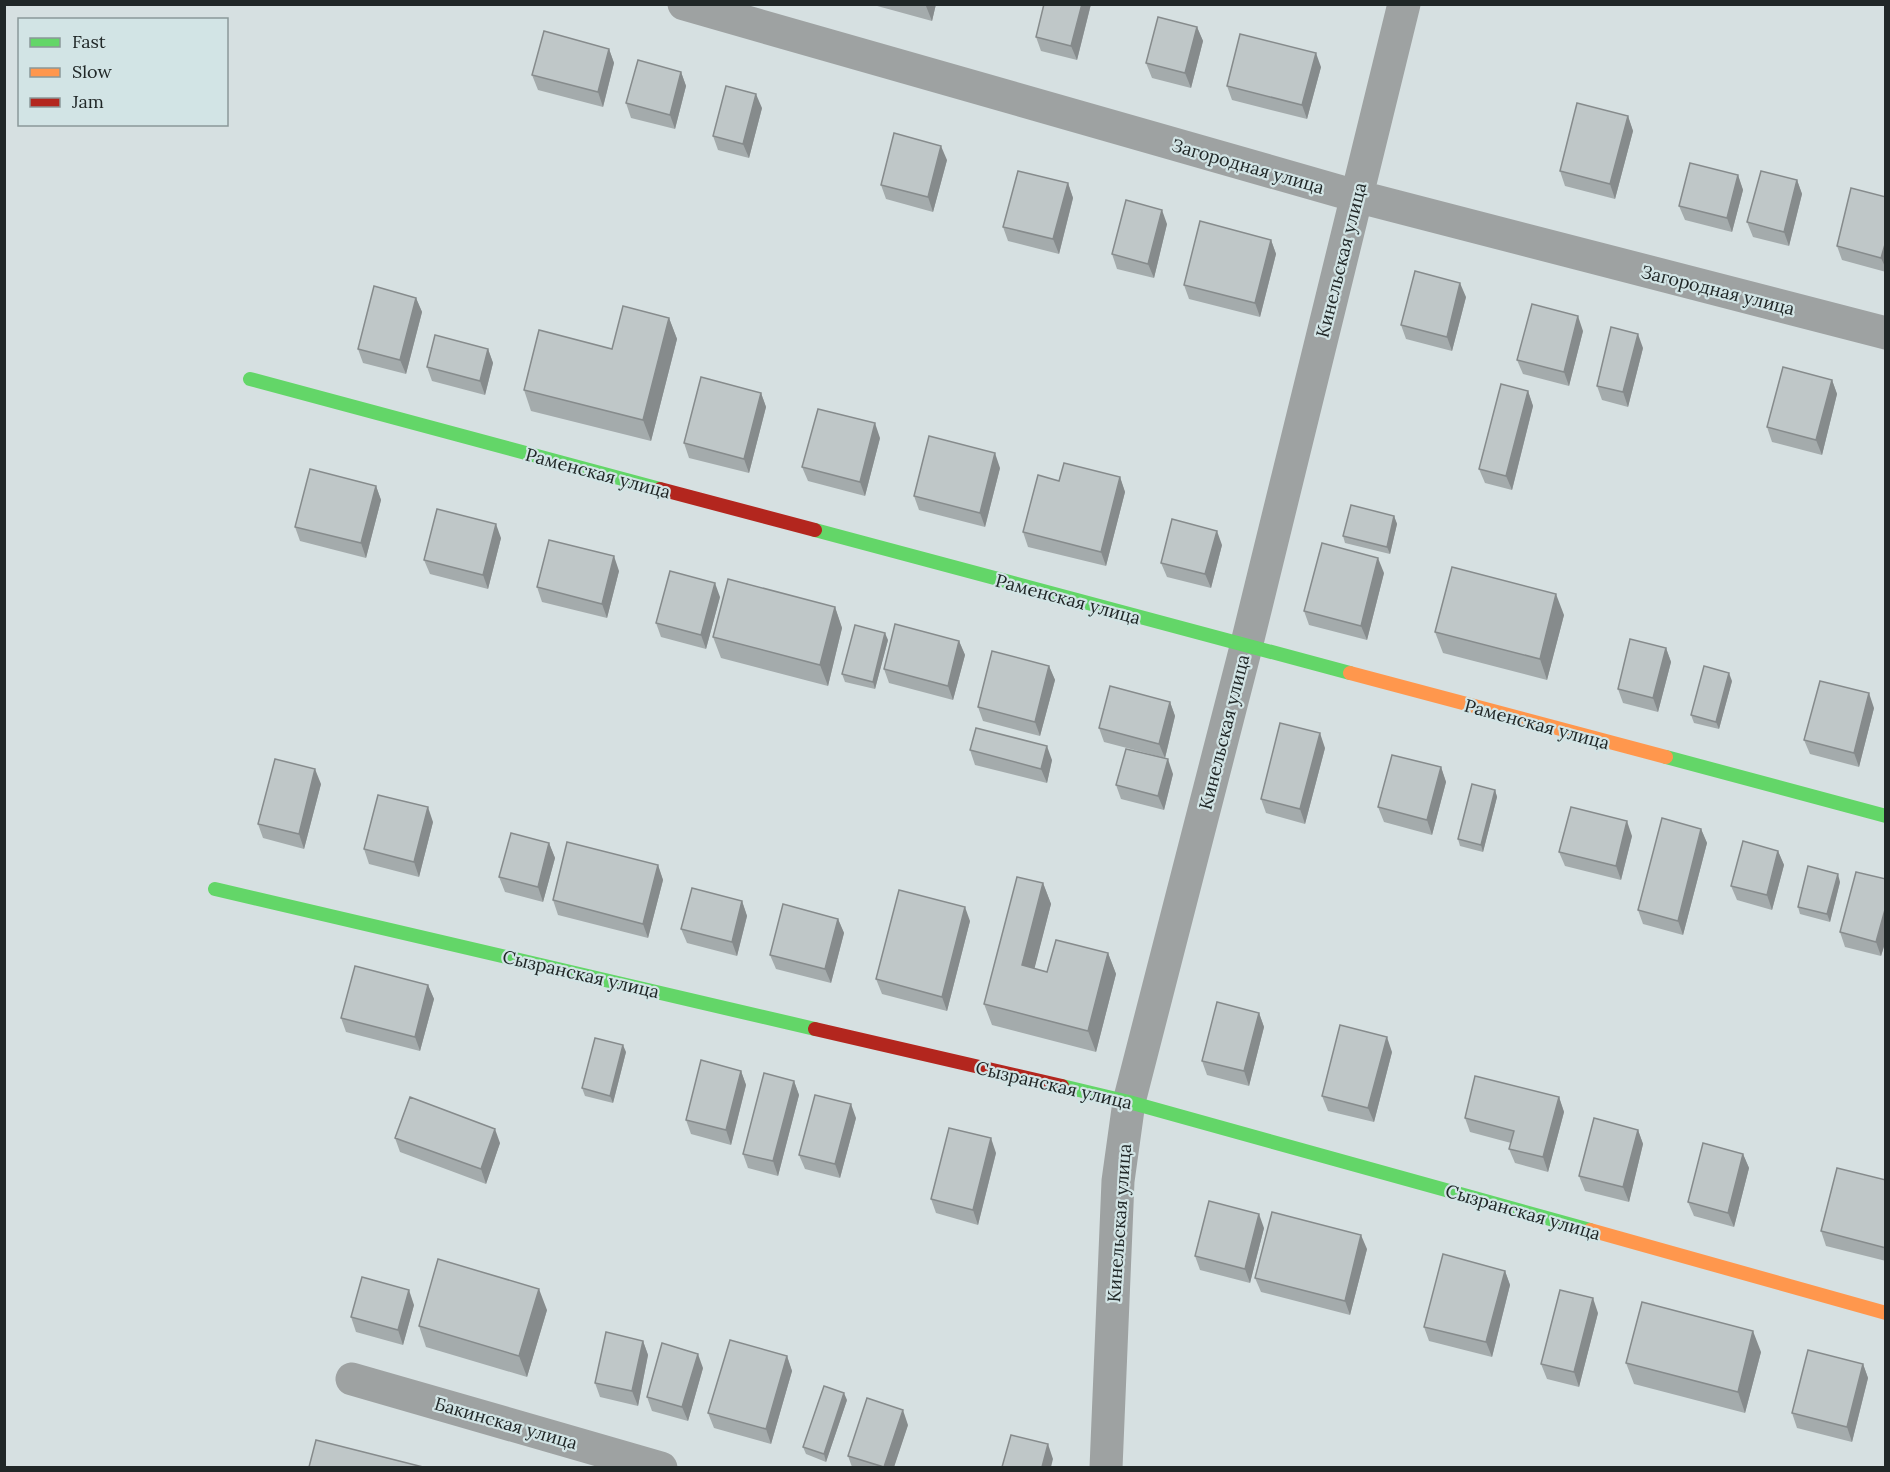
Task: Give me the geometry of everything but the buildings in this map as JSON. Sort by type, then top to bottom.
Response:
[{"type":"street","name":"Загородная улица","points":[[684,4],[1356,196],[1886,333]]},
{"type":"street","name":"Кинельская улица","points":[[1106,1467],[1118,1181],[1130,1102],[1246,646],[1404,4]]},
{"type":"street","name":"Раменская улица","points":[[250,379],[1886,816]]},
{"type":"street","name":"Сызранская улица","points":[[215,889],[1130,1102],[1886,1313]]},
{"type":"street","name":"Бакинская улица","points":[[352,1379],[661,1467]]},
{"type":"traffic: fast","points":[[250,379],[660,489]]},
{"type":"traffic: fast","points":[[815,530],[1350,673]]},
{"type":"traffic: fast","points":[[1666,757],[1886,816]]},
{"type":"traffic: fast","points":[[215,889],[815,1029]]},
{"type":"traffic: fast","points":[[1062,1086],[1129,1102],[1590,1230]]},
{"type":"traffic: slow","points":[[1350,673],[1666,757]]},
{"type":"traffic: slow","points":[[1590,1230],[1886,1313]]},
{"type":"traffic: jam","points":[[660,489],[815,530]]},
{"type":"traffic: jam","points":[[815,1029],[1062,1086]]}]
